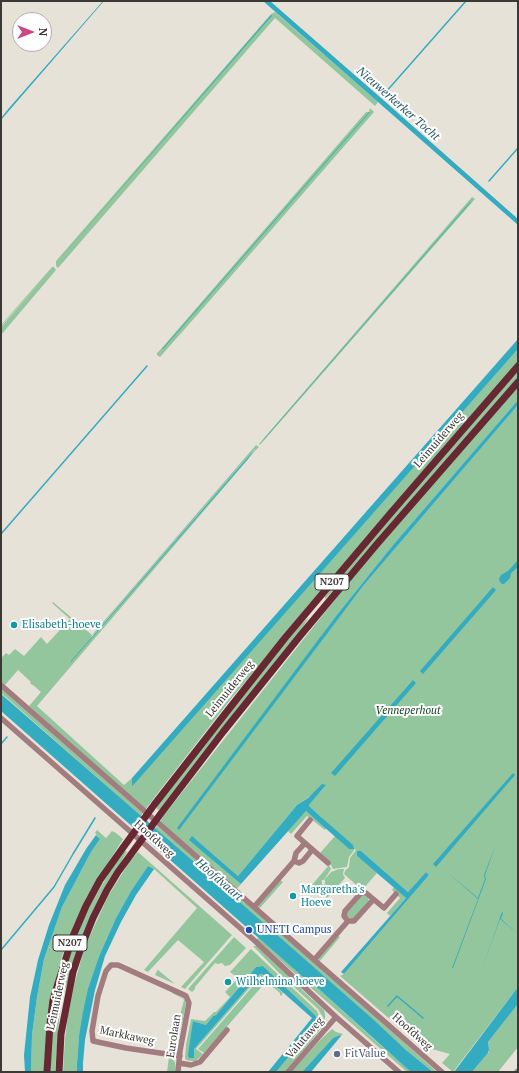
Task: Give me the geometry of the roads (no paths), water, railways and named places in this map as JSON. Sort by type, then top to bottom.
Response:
[{"type":"main road","name":"Leimuiderweg","points":[[47,1072],[49,1030],[54,1000],[66,956],[86,906],[100,880],[154,805],[285,638],[518,366]]},
{"type":"main road","name":"Leimuiderweg","points":[[59,1072],[61,1034],[73,972],[93,918],[107,890],[130,855],[223,732],[300,636],[382,538],[518,382]]},
{"type":"street","name":"Hoofdweg","points":[[1,685],[442,1072]]},
{"type":"street","name":"Hoofdweg","points":[[1,718],[255,941],[336,1017],[399,1072]]},
{"type":"street","points":[[310,820],[297,836],[328,863]]},
{"type":"street","points":[[254,908],[294,861],[296,853],[305,843]]},
{"type":"street","points":[[294,861],[304,861],[312,850]]},
{"type":"street","points":[[348,921],[344,916],[345,911],[361,893],[366,893],[384,908],[396,894]]},
{"type":"street","points":[[314,960],[348,921],[354,921],[373,900]]},
{"type":"street","name":"Markkaweg","points":[[180,1056],[126,1048],[93,1041],[92,1031],[98,996],[106,971],[111,965],[118,965],[182,994],[186,996],[189,1003]]},
{"type":"street","name":"Eurolaan","points":[[178,1072],[189,1003]]},
{"type":"street","name":"Valutaweg","points":[[288,1072],[336,1017]]},
{"type":"street","points":[[179,1063],[191,1065],[200,1062],[227,1030]]},
{"type":"water","points":[[104,1],[1,120],[9,108]]},
{"type":"water","points":[[263,1],[270,1],[381,98],[518,219],[518,225]]},
{"type":"water","points":[[271,15],[272,16],[59,260]]},
{"type":"water","points":[[369,112],[370,112],[162,349]]},
{"type":"water","points":[[471,201],[471,202],[261,442]]},
{"type":"water","points":[[518,339],[518,349],[132,786],[132,778]]},
{"type":"water","points":[[518,400],[518,405],[363,586],[179,830],[177,828],[336,616],[393,545]]},
{"type":"water","points":[[255,449],[248,459],[71,662],[71,661]]},
{"type":"water","points":[[518,560],[518,567],[511,573],[510,578],[502,584],[499,579],[501,575],[508,571]]},
{"type":"water","points":[[493,587],[496,590],[423,674],[420,671]]},
{"type":"water","points":[[413,680],[416,683],[335,776],[331,773]]},
{"type":"water","points":[[1,694],[373,1019],[406,1050],[433,1072],[411,1072],[312,983],[303,977],[1,711]]},
{"type":"water","points":[[513,773],[515,775],[436,867],[433,864]]},
{"type":"water","points":[[322,784],[326,785],[309,806],[353,845],[354,849],[349,849],[306,811],[241,884],[189,840],[192,836],[238,876],[297,805],[308,798]]},
{"type":"water","points":[[96,835],[100,839],[91,852],[62,907],[44,959],[32,1035],[31,1072],[25,1072],[24,1055],[30,997],[38,960],[49,925],[65,885]]},
{"type":"water","points":[[496,844],[485,875],[486,879],[452,968],[478,899],[446,871],[478,898],[485,879],[484,875]]},
{"type":"water","points":[[357,851],[361,851],[408,892],[426,872],[429,875],[344,974],[341,972],[406,898],[357,856]]},
{"type":"water","points":[[148,866],[154,869],[136,895],[105,956],[95,990],[85,1040],[83,1072],[77,1072],[79,1036],[83,1012],[88,989],[100,954],[116,918],[131,891]]},
{"type":"water","points":[[502,912],[501,919],[518,934],[500,919],[482,969]]},
{"type":"water","points":[[263,966],[316,1016],[317,1022],[311,1030],[276,1072],[268,1072],[312,1018],[262,974],[260,974],[194,1049],[194,1058],[189,1058],[188,1055],[193,1021],[206,1025],[256,967]]},
{"type":"water","points":[[518,987],[518,1004],[488,1042],[488,1053],[472,1072],[454,1072]]},
{"type":"water","points":[[340,1035],[341,1036],[311,1072],[302,1072],[333,1038]]},
{"type":"waterway","name":"Nieuwerkerker Tocht","points":[[385,93],[466,1]]},
{"type":"waterway","points":[[489,181],[518,148]]},
{"type":"waterway","points":[[1,534],[147,366]]},
{"type":"waterway","points":[[1,744],[7,737]]},
{"type":"waterway","points":[[1,950],[54,887],[95,818]]},
{"type":"waterway","points":[[388,1006],[397,996],[423,1018]]},
{"type":"waterway","points":[[401,1024],[415,1037]]},
{"type":"place","name":"Elisabeth-hoeve","points":[[14,625]]},
{"type":"place","name":"Margaretha's Hoeve","points":[[293,896]]},
{"type":"place","name":"UNETI Campus","points":[[249,930]]},
{"type":"place","name":"Wilhelmina hoeve","points":[[228,982]]},
{"type":"place","name":"FitValue","points":[[337,1054]]},
{"type":"park label","name":"Venneperhout","points":[[408,711]]},
{"type":"water label","name":"Hoofdvaart","points":[[219,880]]}]
